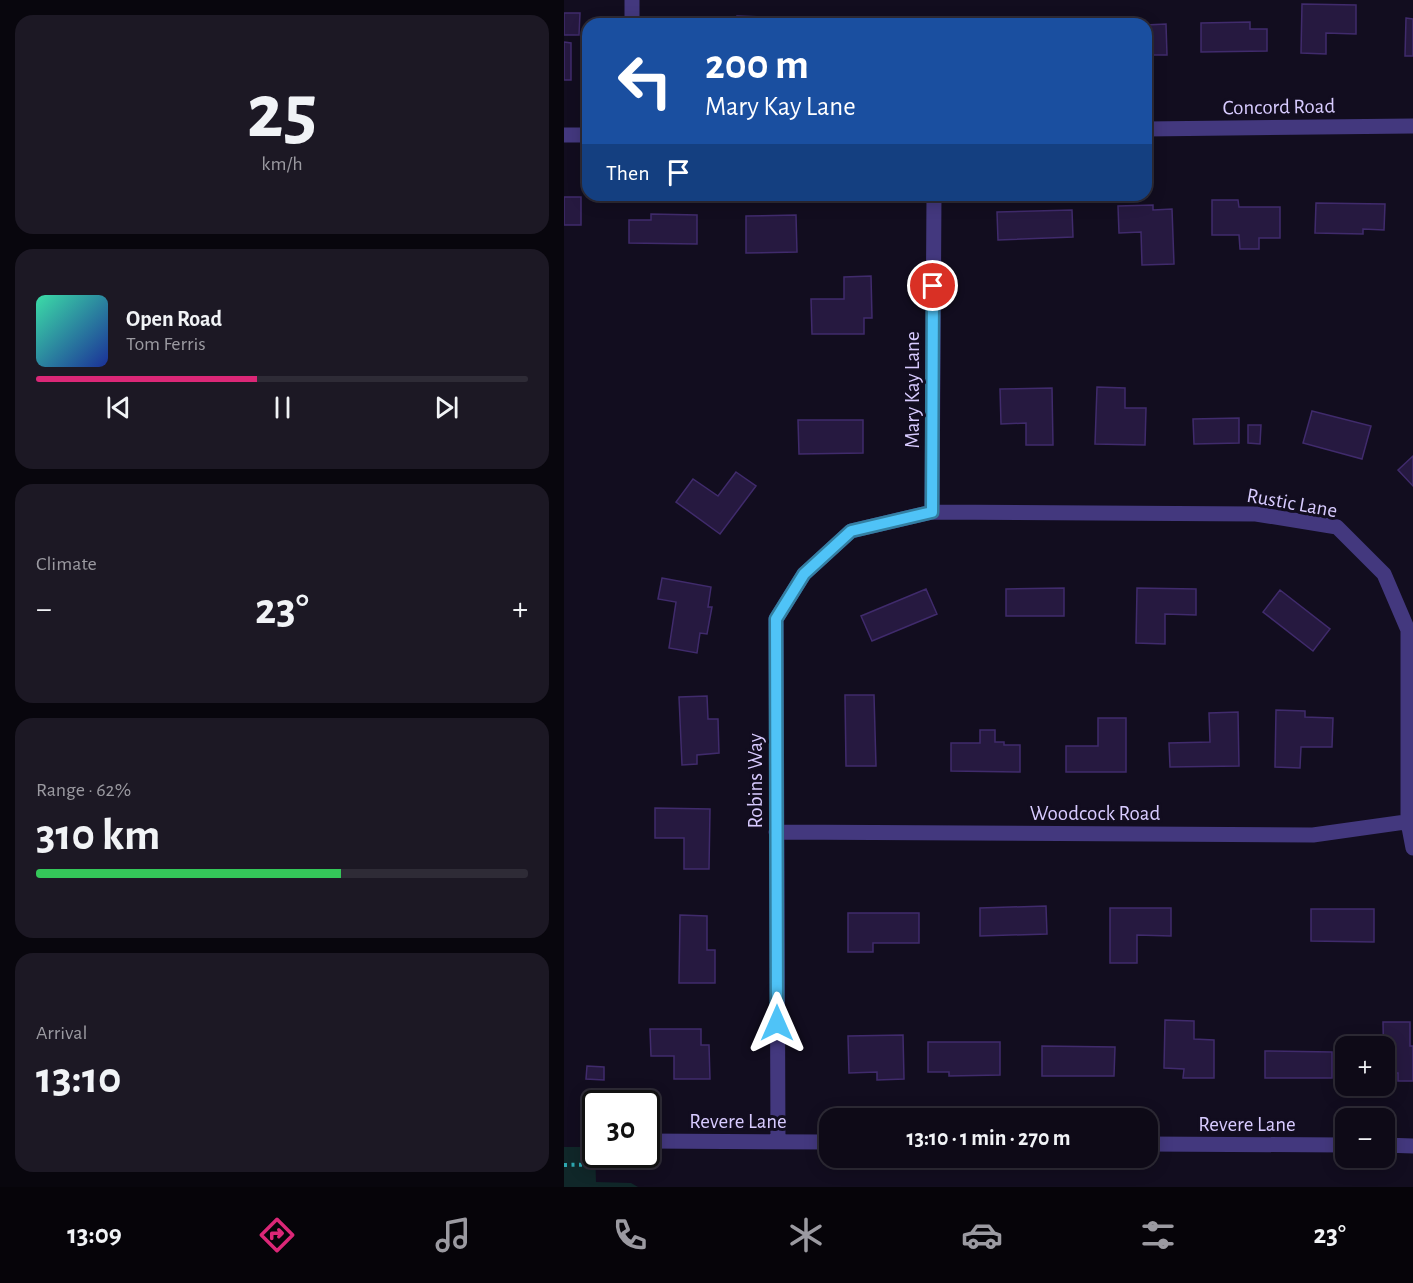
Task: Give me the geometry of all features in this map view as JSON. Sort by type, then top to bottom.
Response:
[{"type":"street","points":[[632,0],[632,18]]},
{"type":"street","name":"Concord Road","points":[[1152,129],[1413,126]]},
{"type":"street","points":[[564,135],[582,135]]},
{"type":"street","name":"Mary Kay Lane","points":[[932,512],[934,201]]},
{"type":"street","name":"Rustic Lane","points":[[932,512],[1256,514],[1337,527],[1384,574],[1408,630],[1410,821],[1413,848]]},
{"type":"street","name":"Robins Way","points":[[778,1142],[776,619],[804,574],[851,531],[932,512]]},
{"type":"street","name":"Woodcock Road","points":[[776,832],[1313,835],[1410,821]]},
{"type":"street","name":"Revere Lane","points":[[660,1142],[819,1142]]},
{"type":"street","name":"Revere Lane","points":[[1158,1144],[1335,1145]]},
{"type":"street","points":[[1395,1145],[1413,1146]]},
{"type":"path","points":[[564,1165],[582,1165]]},
{"type":"green space","points":[[564,1147],[582,1147],[582,1168],[596,1168],[596,1182],[631,1183],[638,1187],[564,1187]]},
{"type":"building","points":[[1302,4],[1356,5],[1356,34],[1326,33],[1326,54],[1301,53]]},
{"type":"building","points":[[564,13],[580,13],[579,35],[564,35]]},
{"type":"building","points":[[737,16],[764,17],[764,18],[737,18]]},
{"type":"building","points":[[1406,18],[1413,19],[1413,56],[1405,56]]},
{"type":"building","points":[[1250,22],[1250,29],[1267,29],[1267,51],[1201,52],[1201,23]]},
{"type":"building","points":[[1166,24],[1167,55],[1152,55],[1152,25]]},
{"type":"building","points":[[564,42],[571,43],[571,80],[564,80]]},
{"type":"building","points":[[564,197],[581,197],[581,225],[564,225]]},
{"type":"building","points":[[1212,200],[1238,200],[1239,207],[1280,207],[1280,238],[1259,238],[1259,249],[1240,249],[1239,235],[1212,235]]},
{"type":"building","points":[[1316,203],[1385,204],[1384,230],[1363,229],[1363,234],[1315,233]]},
{"type":"building","points":[[1153,205],[1153,210],[1172,209],[1174,264],[1142,265],[1141,232],[1119,233],[1118,206]]},
{"type":"building","points":[[1072,210],[1073,237],[998,240],[997,212]]},
{"type":"building","points":[[651,214],[697,215],[697,244],[629,243],[629,220],[651,220]]},
{"type":"building","points":[[796,215],[797,252],[746,253],[746,216]]},
{"type":"building","points":[[871,276],[872,318],[864,318],[864,334],[812,334],[811,299],[844,299],[844,277]]},
{"type":"building","points":[[1097,387],[1125,388],[1125,408],[1146,408],[1145,445],[1095,444]]},
{"type":"building","points":[[1052,388],[1053,445],[1026,445],[1026,423],[1001,424],[1000,389]]},
{"type":"building","points":[[1312,411],[1371,426],[1362,459],[1303,443]]},
{"type":"building","points":[[1239,418],[1239,443],[1194,444],[1193,419]]},
{"type":"building","points":[[798,420],[863,420],[863,453],[799,454]]},
{"type":"building","points":[[1248,425],[1261,425],[1260,444],[1248,443]]},
{"type":"building","points":[[1413,456],[1413,486],[1398,470]]},
{"type":"building","points":[[736,472],[756,486],[720,534],[676,502],[693,479],[718,496]]},
{"type":"building","points":[[662,578],[711,587],[708,607],[712,607],[707,634],[700,633],[697,653],[669,648],[676,602],[658,599]]},
{"type":"building","points":[[1064,588],[1064,616],[1006,616],[1006,589]]},
{"type":"building","points":[[1137,588],[1196,589],[1196,615],[1165,614],[1165,644],[1136,643]]},
{"type":"building","points":[[926,589],[937,614],[872,641],[861,616]]},
{"type":"building","points":[[1280,590],[1330,629],[1313,651],[1263,612]]},
{"type":"building","points":[[845,695],[874,695],[876,766],[846,766]]},
{"type":"building","points":[[707,696],[708,719],[718,719],[719,753],[697,755],[697,764],[682,765],[679,697]]},
{"type":"building","points":[[1276,710],[1305,711],[1305,717],[1333,718],[1332,747],[1301,747],[1300,768],[1275,767]]},
{"type":"building","points":[[1238,712],[1239,766],[1170,767],[1169,743],[1210,742],[1209,713]]},
{"type":"building","points":[[1098,718],[1126,718],[1126,772],[1066,772],[1066,746],[1098,746]]},
{"type":"building","points":[[980,730],[995,730],[995,742],[1004,742],[1004,745],[1020,745],[1020,772],[951,771],[951,743],[980,743]]},
{"type":"building","points":[[655,808],[710,809],[709,869],[684,869],[684,838],[655,838]]},
{"type":"building","points":[[1046,906],[1047,934],[980,936],[980,908]]},
{"type":"building","points":[[1110,908],[1171,908],[1171,936],[1137,935],[1137,963],[1110,963]]},
{"type":"building","points":[[1311,909],[1374,909],[1374,942],[1311,941]]},
{"type":"building","points":[[848,913],[919,913],[919,943],[873,943],[873,952],[848,952]]},
{"type":"building","points":[[680,915],[707,916],[707,950],[715,950],[715,983],[679,983]]},
{"type":"building","points":[[1165,1020],[1194,1021],[1194,1039],[1214,1040],[1214,1078],[1183,1078],[1184,1069],[1164,1068]]},
{"type":"building","points":[[1383,1022],[1410,1022],[1413,1081],[1398,1081],[1398,1073],[1395,1073],[1395,1036],[1383,1036]]},
{"type":"building","points":[[650,1029],[701,1029],[701,1045],[709,1045],[710,1079],[674,1079],[674,1056],[651,1056]]},
{"type":"building","points":[[903,1035],[904,1079],[877,1080],[877,1072],[849,1073],[848,1036]]},
{"type":"building","points":[[928,1042],[1000,1042],[1000,1075],[949,1076],[949,1072],[928,1072]]},
{"type":"building","points":[[1042,1046],[1115,1047],[1114,1076],[1042,1076]]},
{"type":"building","points":[[1265,1051],[1332,1052],[1332,1078],[1265,1078]]},
{"type":"building","points":[[587,1066],[604,1067],[604,1080],[586,1079]]},
{"type":"route","points":[[777,1023],[776,619],[804,574],[851,531],[932,512],[933,286]]}]
